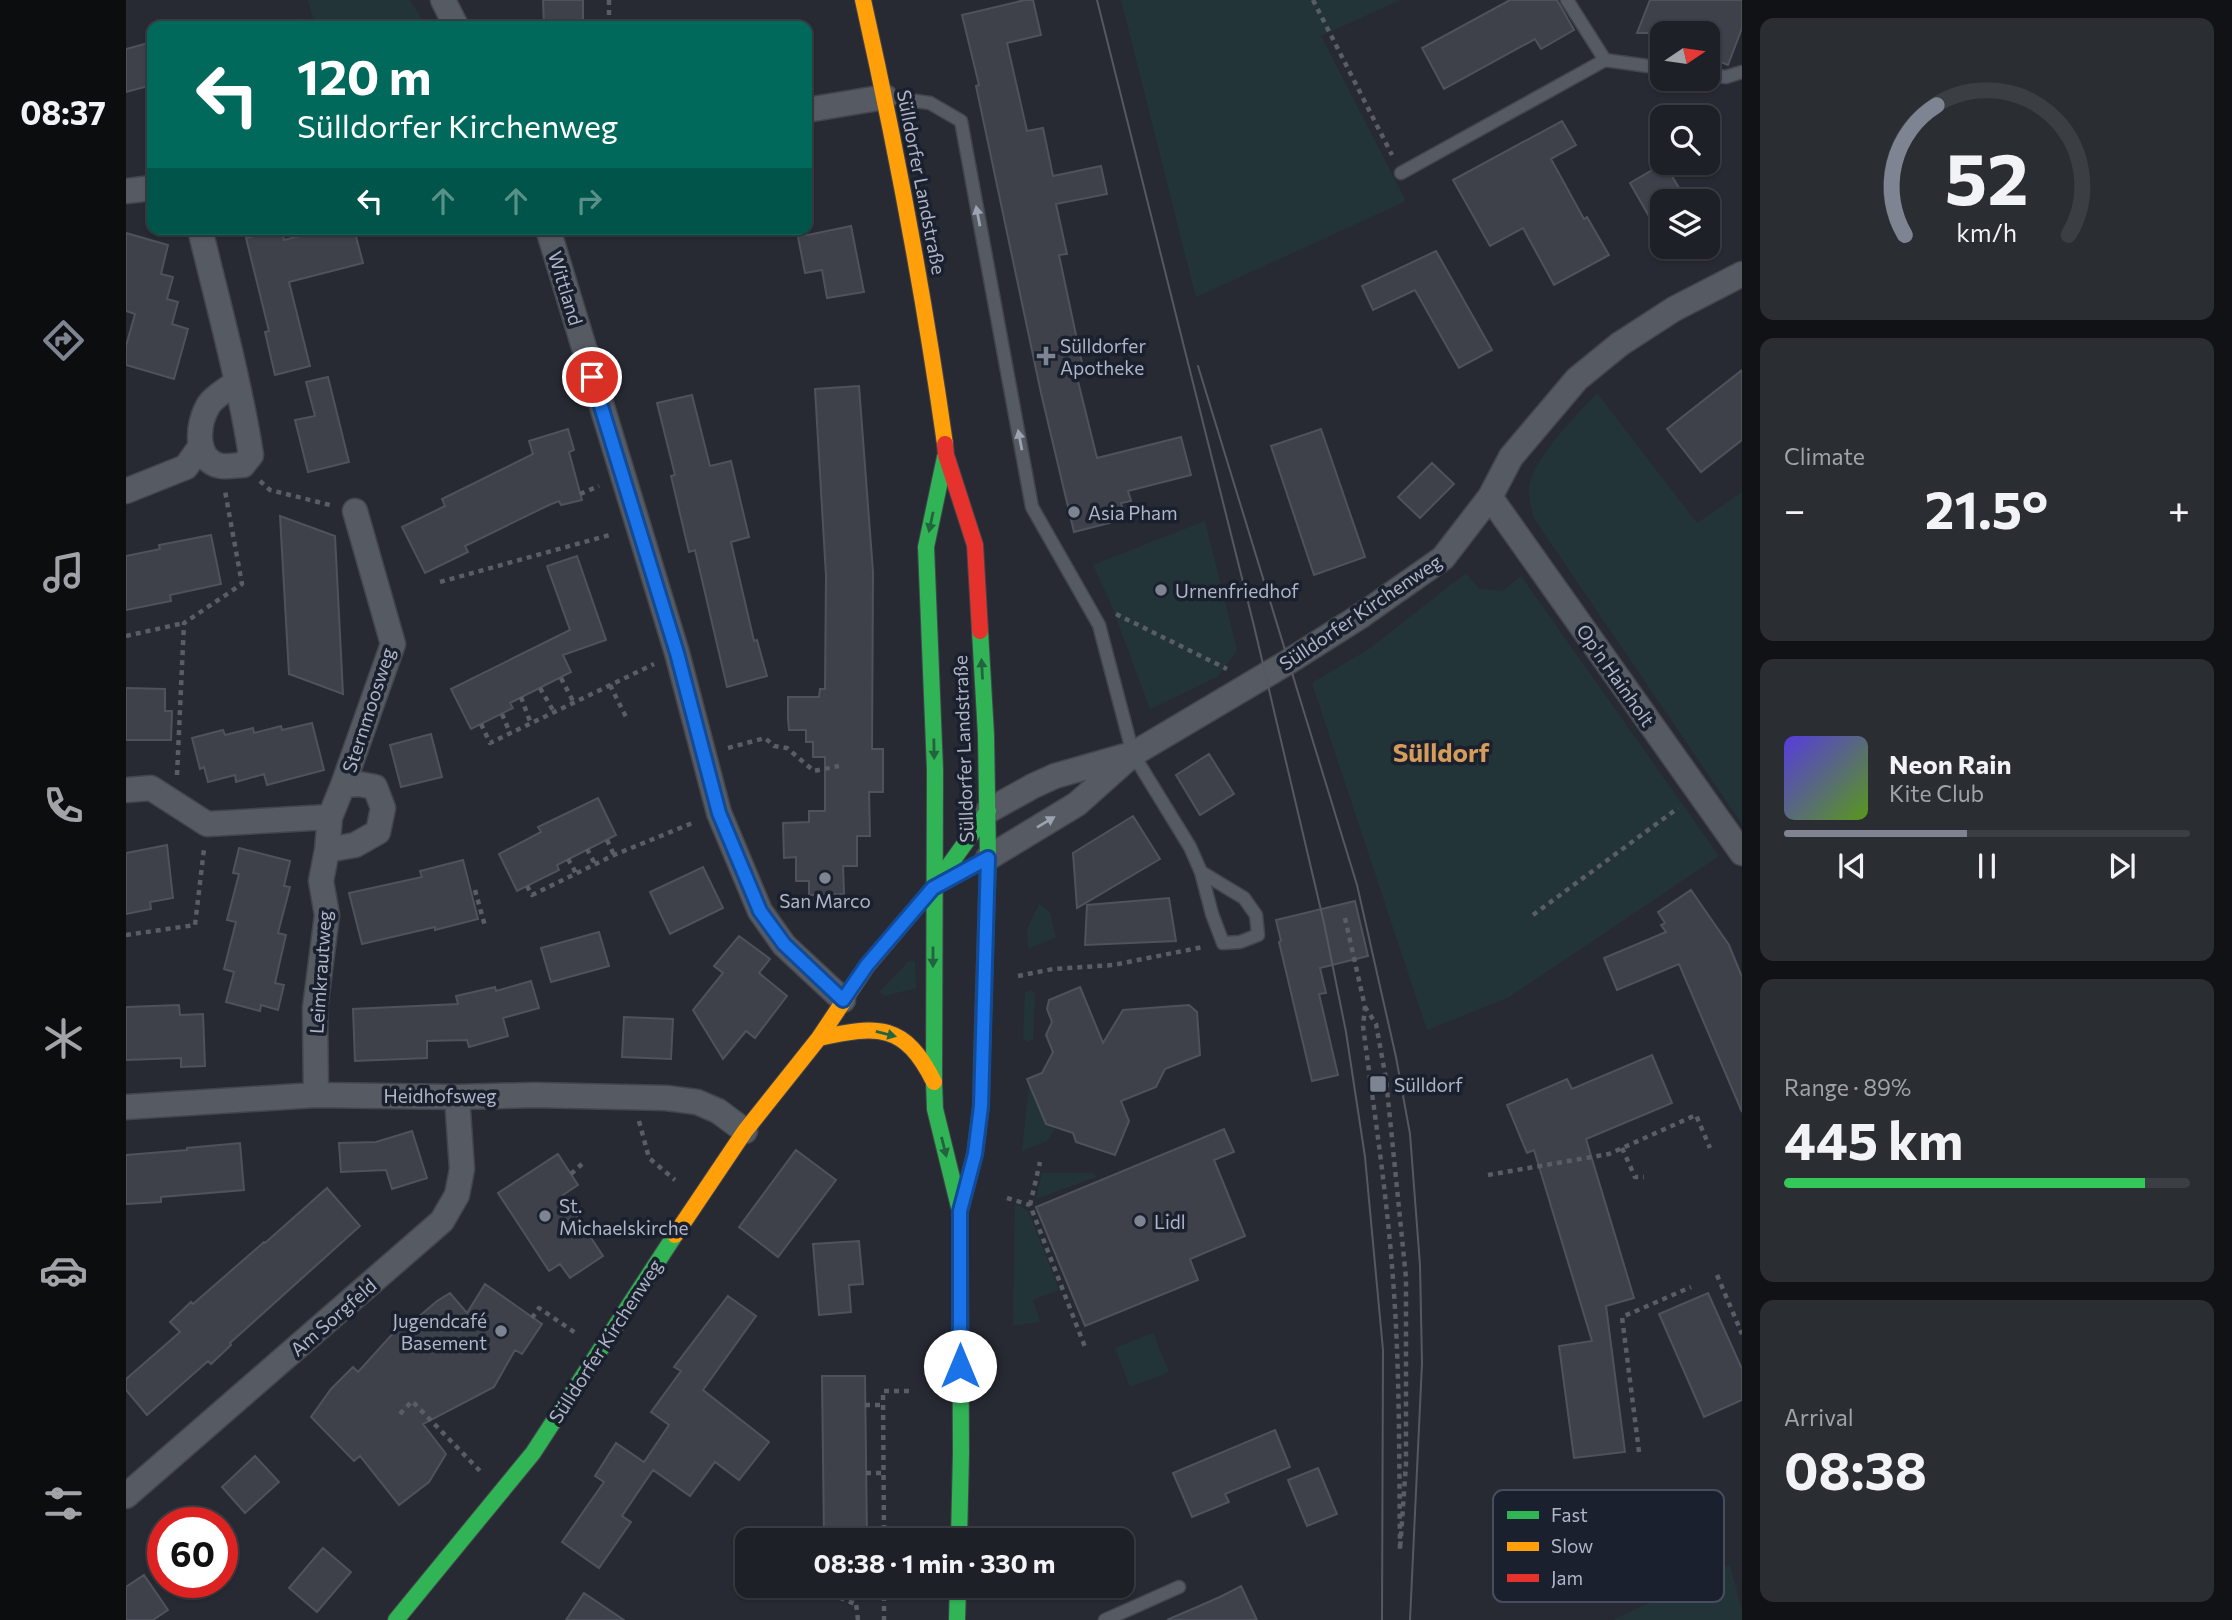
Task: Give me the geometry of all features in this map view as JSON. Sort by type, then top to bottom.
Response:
[{"type":"main road","name":"Sülldorfer Landstraße","points":[[863,0],[885,97],[929,332],[946,455],[975,545],[988,811],[977,864],[981,1106],[975,1154],[960,1211]]},
{"type":"main road","name":"Sülldorfer Landstraße","points":[[946,455],[926,547],[934,751],[935,1109],[960,1211],[959,1528]]},
{"type":"main road","name":"Sülldorfer Kirchenweg","points":[[396,1620],[533,1454],[745,1130],[819,1038],[867,965],[933,888],[988,811]]},
{"type":"main road","name":"Sülldorfer Kirchenweg","points":[[933,888],[977,864]]},
{"type":"main road","points":[[819,1038],[860,1029],[893,1034],[914,1046],[934,1082]]},
{"type":"main road","points":[[957,1620],[958,1598]]},
{"type":"street","points":[[443,0],[454,21]]},
{"type":"street","points":[[812,109],[885,97]]},
{"type":"street","points":[[126,191],[147,189]]},
{"type":"street","points":[[200,447],[206,458],[232,465],[251,455],[237,382],[201,235]]},
{"type":"street","name":"Wittland","points":[[550,235],[677,653],[719,813],[760,911],[784,944],[843,1000]]},
{"type":"street","name":"Sülldorfer Kirchenweg","points":[[977,864],[1077,804],[1133,754],[1288,662],[1362,615],[1443,558],[1490,498],[1511,457],[1577,379],[1620,344],[1674,309],[1742,274]]},
{"type":"street","points":[[126,491],[186,467],[200,447],[208,405],[237,382]]},
{"type":"street","name":"Op'n Hainholt","points":[[1490,498],[1742,853]]},
{"type":"street","name":"Sternmoosweg","points":[[343,785],[393,643],[355,511]]},
{"type":"street","name":"Sülldorfer Kirchenweg","points":[[988,811],[1055,776],[1133,754]]},
{"type":"street","points":[[327,850],[355,845],[378,832],[383,808],[375,787],[343,785]]},
{"type":"street","name":"Leimkrautweg","points":[[316,1095],[315,1009],[327,915],[321,881],[330,817],[343,785]]},
{"type":"street","points":[[126,790],[151,788],[207,824],[330,817]]},
{"type":"street","name":"Heidhofsweg","points":[[126,1107],[316,1095],[666,1098],[697,1102],[718,1111],[745,1130]]},
{"type":"street","name":"Am Sorgfeld","points":[[126,1496],[442,1221],[457,1195],[461,1169],[457,1097]]},
{"type":"lane","points":[[1567,0],[1605,60]]},
{"type":"lane","points":[[1401,173],[1605,60],[1650,66]]},
{"type":"lane","points":[[1720,77],[1726,78],[1742,72]]},
{"type":"lane","points":[[885,97],[930,103],[961,121],[1032,507],[1099,625],[1133,754],[1191,847],[1223,943],[1240,942],[1258,934],[1256,915],[1244,898],[1200,872]]},
{"type":"lane","points":[[1105,1620],[1179,1587]]},
{"type":"path","points":[[609,0],[609,21]]},
{"type":"path","points":[[1313,0],[1401,173]]},
{"type":"path","points":[[232,465],[270,490],[355,511]]},
{"type":"path","points":[[126,636],[184,623],[242,584],[232,465]]},
{"type":"path","points":[[580,494],[588,491]]},
{"type":"path","points":[[440,582],[637,527]]},
{"type":"path","points":[[1083,598],[1252,682]]},
{"type":"path","points":[[178,805],[184,623]]},
{"type":"path","points":[[481,724],[490,743],[677,653]]},
{"type":"path","points":[[561,678],[574,703]]},
{"type":"path","points":[[610,685],[626,717]]},
{"type":"path","points":[[540,688],[554,712]]},
{"type":"path","points":[[521,697],[531,723]]},
{"type":"path","points":[[502,714],[510,733]]},
{"type":"path","points":[[703,754],[765,738],[774,746],[787,748],[814,771],[839,766]]},
{"type":"path","points":[[1533,915],[1699,793]]},
{"type":"path","points":[[527,886],[531,895],[614,855],[719,813]]},
{"type":"path","points":[[126,935],[195,925],[207,824]]},
{"type":"path","points":[[607,840],[614,855]]},
{"type":"path","points":[[587,849],[595,864]]},
{"type":"path","points":[[568,859],[576,873]]},
{"type":"path","points":[[549,875],[554,884]]},
{"type":"path","points":[[475,890],[485,926]]},
{"type":"path","points":[[1345,918],[1365,1007],[1363,1026],[1393,1277],[1397,1338],[1400,1550],[1406,1450],[1406,1279],[1387,1079],[1376,1024],[1365,1007]]},
{"type":"path","points":[[1017,976],[1053,969],[1114,965],[1223,943]]},
{"type":"path","points":[[632,1097],[649,1158],[697,1201]]},
{"type":"path","points":[[1488,1175],[1609,1154],[1696,1115],[1710,1148]]},
{"type":"path","points":[[1622,1148],[1635,1177],[1644,1177]]},
{"type":"path","points":[[1041,1162],[1030,1205],[1085,1347]]},
{"type":"path","points":[[571,1174],[582,1164]]},
{"type":"path","points":[[1007,1198],[1030,1205]]},
{"type":"path","points":[[1717,1275],[1742,1334]]},
{"type":"path","points":[[1639,1452],[1622,1317],[1691,1287]]},
{"type":"path","points":[[532,1318],[538,1308],[601,1349]]},
{"type":"path","points":[[884,1528],[883,1391],[910,1391]]},
{"type":"path","points":[[400,1414],[412,1401],[501,1493]]},
{"type":"path","points":[[865,1405],[883,1405]]},
{"type":"path","points":[[866,1473],[884,1473]]},
{"type":"path","points":[[839,1598],[856,1605]]},
{"type":"path","points":[[855,1598],[858,1620]]},
{"type":"path","points":[[884,1598],[884,1620]]},
{"type":"shaded area","points":[[308,0],[410,0],[423,21],[314,21]]},
{"type":"shaded area","points":[[1121,0],[1400,0],[1321,36],[1406,201],[1196,297]]},
{"type":"shaded area","points":[[1597,393],[1697,523],[1742,492],[1742,824],[1533,517],[1530,483],[1541,459]]},
{"type":"shaded area","points":[[1205,521],[1237,651],[1217,677],[1150,709],[1109,599],[1093,565]]},
{"type":"shaded area","points":[[1466,573],[1479,589],[1503,591],[1521,576],[1719,856],[1509,997],[1427,1030],[1312,683],[1369,649]]},
{"type":"shaded area","points":[[1039,904],[1050,912],[1056,937],[1028,949],[1027,929]]},
{"type":"shaded area","points":[[909,961],[915,961],[916,988],[885,996],[879,992]]},
{"type":"shaded area","points":[[1030,990],[1035,993],[1033,1039],[1028,1042],[1023,1039],[1025,993]]},
{"type":"shaded area","points":[[1029,1085],[1056,1127],[1047,1141],[1022,1151]]},
{"type":"shaded area","points":[[1042,1173],[1093,1173],[1096,1177],[1036,1199]]},
{"type":"shaded area","points":[[1015,1203],[1029,1212],[1059,1290],[1033,1300],[1040,1322],[1013,1325]]},
{"type":"shaded area","points":[[1153,1333],[1169,1372],[1130,1387],[1115,1348]]},
{"type":"shaded area","points":[[1730,1565],[1742,1620],[1613,1620],[1651,1602],[1724,1602],[1724,1568]]},
{"type":"building","points":[[543,0],[583,0],[583,21],[544,21]]},
{"type":"building","points":[[1033,0],[1041,35],[1007,43],[1027,131],[1043,128],[1053,176],[1101,166],[1107,194],[1056,204],[1067,254],[1059,255],[1083,368],[1075,369],[1097,458],[1181,437],[1191,475],[1128,491],[1131,501],[1121,503],[1125,519],[1074,532],[1041,393],[976,86],[979,85],[962,15]]},
{"type":"building","points":[[1510,0],[1557,0],[1574,30],[1541,49],[1535,39],[1444,89],[1422,48]]},
{"type":"building","points":[[1650,0],[1742,0],[1742,28],[1728,65],[1720,62],[1720,21],[1650,21],[1650,33],[1637,33]]},
{"type":"building","points":[[147,43],[147,86],[126,92],[126,49]]},
{"type":"building","points":[[1562,121],[1576,145],[1551,159],[1584,219],[1587,217],[1609,255],[1554,285],[1523,228],[1490,246],[1453,180]]},
{"type":"building","points":[[1650,171],[1650,175],[1671,175],[1680,189],[1650,189],[1650,218],[1630,183]]},
{"type":"building","points":[[851,226],[864,292],[827,298],[822,270],[805,273],[798,237]]},
{"type":"building","points":[[126,233],[168,245],[161,274],[173,277],[167,299],[178,302],[172,324],[188,329],[174,379],[126,365],[126,346],[135,314],[126,311]]},
{"type":"building","points":[[283,235],[284,240],[304,235],[356,235],[363,263],[289,282],[310,366],[275,375],[265,332],[269,331],[246,238]]},
{"type":"building","points":[[1436,251],[1492,350],[1459,368],[1415,290],[1373,310],[1362,286]]},
{"type":"building","points":[[1742,370],[1742,440],[1701,472],[1667,429]]},
{"type":"building","points":[[328,377],[349,462],[308,472],[295,420],[315,416],[306,382]]},
{"type":"building","points":[[859,386],[873,572],[872,749],[883,749],[883,792],[869,792],[870,836],[857,836],[857,866],[843,866],[844,894],[809,895],[809,881],[796,881],[796,857],[784,858],[783,823],[809,822],[809,811],[825,811],[825,757],[813,757],[813,742],[806,742],[806,730],[789,730],[788,718],[788,697],[819,697],[820,689],[825,689],[826,576],[815,389]]},
{"type":"building","points":[[692,395],[710,466],[731,461],[749,537],[731,542],[754,641],[757,640],[767,676],[727,687],[695,550],[689,552],[671,476],[675,475],[657,403]]},
{"type":"building","points":[[568,429],[574,450],[569,452],[582,500],[561,505],[559,501],[549,505],[465,546],[468,552],[425,573],[402,527],[445,506],[442,499],[533,454],[529,441]]},
{"type":"building","points":[[1321,429],[1365,557],[1314,575],[1271,446]]},
{"type":"building","points":[[1432,463],[1454,484],[1420,518],[1398,497]]},
{"type":"building","points":[[280,516],[335,536],[343,694],[289,674]]},
{"type":"building","points":[[211,535],[221,584],[170,595],[171,601],[126,610],[126,556],[160,549],[159,545]]},
{"type":"building","points":[[577,556],[606,640],[563,655],[571,672],[510,703],[513,708],[471,729],[451,689],[570,630],[547,566]]},
{"type":"building","points":[[126,688],[165,689],[165,711],[172,711],[171,740],[126,740]]},
{"type":"building","points":[[312,723],[324,770],[267,785],[264,774],[236,782],[235,775],[208,782],[204,767],[200,769],[192,738],[223,730],[225,735],[253,728],[254,733],[281,726],[282,730]]},
{"type":"building","points":[[431,734],[442,777],[401,787],[390,745]]},
{"type":"building","points":[[1209,754],[1234,794],[1200,815],[1176,775]]},
{"type":"building","points":[[598,798],[616,835],[557,865],[559,870],[517,891],[499,854],[541,832],[538,827]]},
{"type":"building","points":[[1133,816],[1160,859],[1077,908],[1073,853]]},
{"type":"building","points":[[167,845],[173,898],[150,902],[151,909],[126,914],[126,853]]},
{"type":"building","points":[[239,848],[290,861],[284,886],[290,887],[278,933],[286,935],[275,983],[284,985],[278,1010],[261,1005],[260,1011],[226,1002],[234,972],[224,969],[236,922],[227,920],[239,874],[233,873]]},
{"type":"building","points":[[463,860],[478,919],[362,944],[349,893],[422,877],[420,871]]},
{"type":"building","points":[[703,867],[723,908],[670,934],[650,892]]},
{"type":"building","points":[[1691,890],[1729,945],[1742,977],[1742,1112],[1679,964],[1617,990],[1604,958],[1666,932],[1661,925],[1665,923],[1658,912]]},
{"type":"building","points":[[1169,898],[1176,941],[1085,945],[1087,905]]},
{"type":"building","points":[[1355,901],[1368,956],[1320,968],[1326,993],[1319,994],[1338,1075],[1312,1081],[1276,920]]},
{"type":"building","points":[[599,932],[609,966],[551,982],[541,948]]},
{"type":"building","points":[[739,936],[770,959],[759,973],[787,996],[755,1038],[746,1031],[723,1059],[693,1010],[723,973],[714,966]]},
{"type":"building","points":[[531,981],[539,1008],[503,1018],[508,1036],[469,1047],[467,1040],[427,1041],[427,1058],[355,1061],[353,1009],[458,1004],[456,996],[495,987],[496,991]]},
{"type":"building","points":[[1080,987],[1103,1043],[1123,1010],[1189,1005],[1197,1012],[1200,1055],[1165,1069],[1156,1087],[1121,1101],[1129,1121],[1115,1155],[1076,1142],[1073,1133],[1046,1124],[1027,1079],[1042,1073],[1053,1052],[1046,1035],[1052,1022],[1047,1009],[1049,1000]]},
{"type":"building","points":[[179,1005],[180,1015],[203,1014],[205,1066],[181,1067],[181,1058],[126,1060],[126,1007]]},
{"type":"building","points":[[624,1017],[673,1019],[671,1059],[622,1057]]},
{"type":"building","points":[[1652,1055],[1672,1103],[1586,1139],[1634,1298],[1606,1306],[1625,1452],[1574,1458],[1559,1346],[1592,1341],[1534,1150],[1527,1153],[1507,1105],[1567,1079],[1572,1089]]},
{"type":"building","name":"Lidl","points":[[1224,1129],[1234,1152],[1214,1160],[1245,1236],[1190,1259],[1198,1280],[1085,1326],[1036,1207]]},
{"type":"building","points":[[412,1131],[427,1178],[392,1189],[386,1170],[341,1172],[339,1143],[376,1142]]},
{"type":"building","points":[[240,1143],[244,1190],[161,1197],[161,1202],[126,1204],[126,1155]]},
{"type":"building","points":[[796,1150],[836,1180],[778,1257],[739,1227]]},
{"type":"building","name":"St. Michaelskirche","points":[[558,1154],[578,1185],[563,1195],[603,1256],[570,1278],[560,1264],[549,1271],[498,1193]]},
{"type":"building","points":[[327,1188],[360,1226],[230,1343],[211,1364],[208,1361],[147,1415],[126,1390],[126,1379],[180,1332],[170,1322]]},
{"type":"building","points":[[859,1241],[863,1284],[849,1285],[851,1312],[819,1315],[813,1244]]},
{"type":"building","points":[[485,1284],[542,1324],[522,1354],[515,1350],[494,1387],[423,1424],[446,1454],[429,1482],[399,1505],[360,1456],[354,1461],[311,1417],[331,1389],[353,1367],[358,1372],[406,1319],[410,1324],[450,1293],[467,1313]]},
{"type":"building","points":[[1708,1293],[1742,1369],[1742,1400],[1704,1417],[1659,1314]]},
{"type":"building","points":[[728,1296],[756,1316],[703,1390],[769,1442],[739,1480],[715,1462],[690,1496],[653,1470],[622,1516],[631,1522],[599,1568],[562,1542],[604,1482],[595,1476],[616,1443],[644,1462],[669,1425],[651,1412],[681,1371],[674,1367]]},
{"type":"building","points":[[822,1376],[865,1376],[867,1528],[824,1528]]},
{"type":"building","points":[[1275,1430],[1290,1467],[1225,1494],[1229,1502],[1192,1517],[1173,1473]]},
{"type":"building","points":[[255,1456],[279,1482],[245,1513],[222,1487]]},
{"type":"building","points":[[1318,1468],[1337,1514],[1307,1526],[1288,1480]]},
{"type":"building","points":[[323,1548],[351,1572],[317,1612],[289,1588]]},
{"type":"building","points":[[144,1575],[147,1579],[147,1598],[160,1598],[168,1610],[153,1620],[126,1620],[126,1587]]},
{"type":"building","points":[[1241,1586],[1257,1620],[1167,1620],[1220,1597]]},
{"type":"building","points":[[584,1593],[624,1620],[566,1620]]},
{"type":"tram line","points":[[1097,0],[1254,626],[1324,923],[1346,1032],[1365,1157],[1383,1350],[1382,1620]]},
{"type":"tram line","points":[[1198,366],[1357,885],[1396,1057],[1410,1134],[1420,1265],[1422,1363],[1410,1620]]},
{"type":"traffic: fast","points":[[945,457],[926,547],[935,770],[934,1082],[935,1109],[959,1207]]},
{"type":"traffic: fast","points":[[980,631],[986,735],[988,858],[982,1054]]},
{"type":"traffic: fast","points":[[905,921],[933,888],[988,811]]},
{"type":"traffic: fast","points":[[396,1620],[533,1453],[675,1235]]},
{"type":"traffic: fast","points":[[959,1528],[960,1252]]},
{"type":"traffic: fast","points":[[957,1620],[958,1598]]},
{"type":"traffic: slow","points":[[863,0],[908,221],[945,444]]},
{"type":"traffic: slow","points":[[675,1235],[745,1131],[819,1038],[867,966],[905,921]]},
{"type":"traffic: slow","points":[[819,1038],[858,1031],[888,1033],[912,1048],[934,1082]]},
{"type":"traffic: jam","points":[[945,444],[946,455],[975,545],[980,631]]},
{"type":"traffic: jam","points":[[960,1252],[960,1211],[975,1154],[981,1106],[982,1054]]},
{"type":"place","name":"Sülldorfer Apotheke","points":[[1046,356]]},
{"type":"place","name":"Asia Pham","points":[[1074,512]]},
{"type":"place","name":"Urnenfriedhof","points":[[1161,590]]},
{"type":"place","name":"San Marco","points":[[825,878]]},
{"type":"place","name":"Sülldorf","points":[[1378,1084]]},
{"type":"place","name":"St. Michaelskirche","points":[[545,1216]]},
{"type":"place","name":"Lidl","points":[[1140,1221]]},
{"type":"place","name":"Jugendcafé Basement","points":[[501,1331]]},
{"type":"district","name":"Sülldorf","points":[[1441,751]]},
{"type":"route","points":[[592,377],[677,653],[719,813],[760,911],[784,944],[843,1000],[867,965],[933,888],[988,858],[981,1106],[975,1154],[960,1211],[960,1366]]}]
